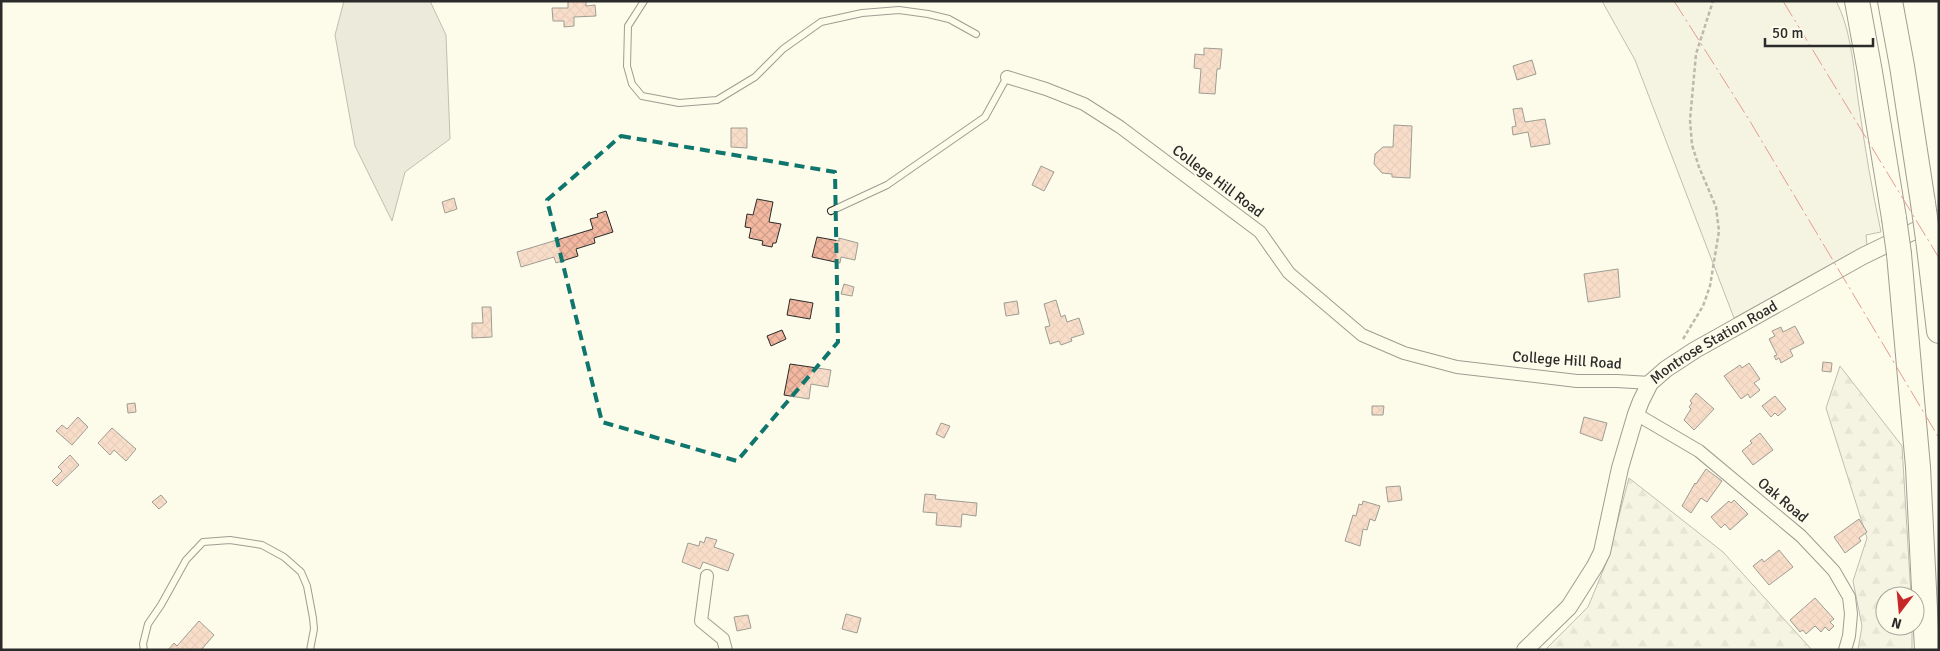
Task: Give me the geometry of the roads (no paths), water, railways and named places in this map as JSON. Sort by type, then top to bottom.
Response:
[{"type":"highway","points":[[1857,1],[1899,254],[1918,467],[1927,650]]},
{"type":"highway","points":[[1890,1],[1930,220],[1939,330]]},
{"type":"street","name":"College Hill Road","points":[[1007,77],[1046,89],[1084,104],[1120,127],[1260,232],[1289,273],[1362,336],[1404,353],[1457,366],[1577,380],[1617,380],[1650,383]]},
{"type":"street","name":"Montrose Station Road","points":[[1524,650],[1569,607],[1596,566],[1602,552],[1620,468],[1636,414],[1650,383],[1666,369],[1695,350],[1930,220]]},
{"type":"street","name":"Oak Road","points":[[1636,414],[1699,451],[1801,536],[1834,571],[1848,597],[1850,606],[1849,636],[1845,650]]},
{"type":"street","points":[[708,576],[701,621],[723,639],[726,650]]},
{"type":"lane","points":[[644,1],[628,26],[627,66],[632,84],[642,96],[679,102],[717,100],[755,77],[783,49],[821,22],[862,14],[899,10],[949,19],[976,34]]},
{"type":"lane","points":[[831,211],[887,185],[985,117],[1007,77]]},
{"type":"lane","points":[[144,650],[143,644],[148,624],[186,560],[203,542],[230,540],[262,545],[284,557],[301,572],[307,586],[312,610],[314,630],[310,650]]}]
